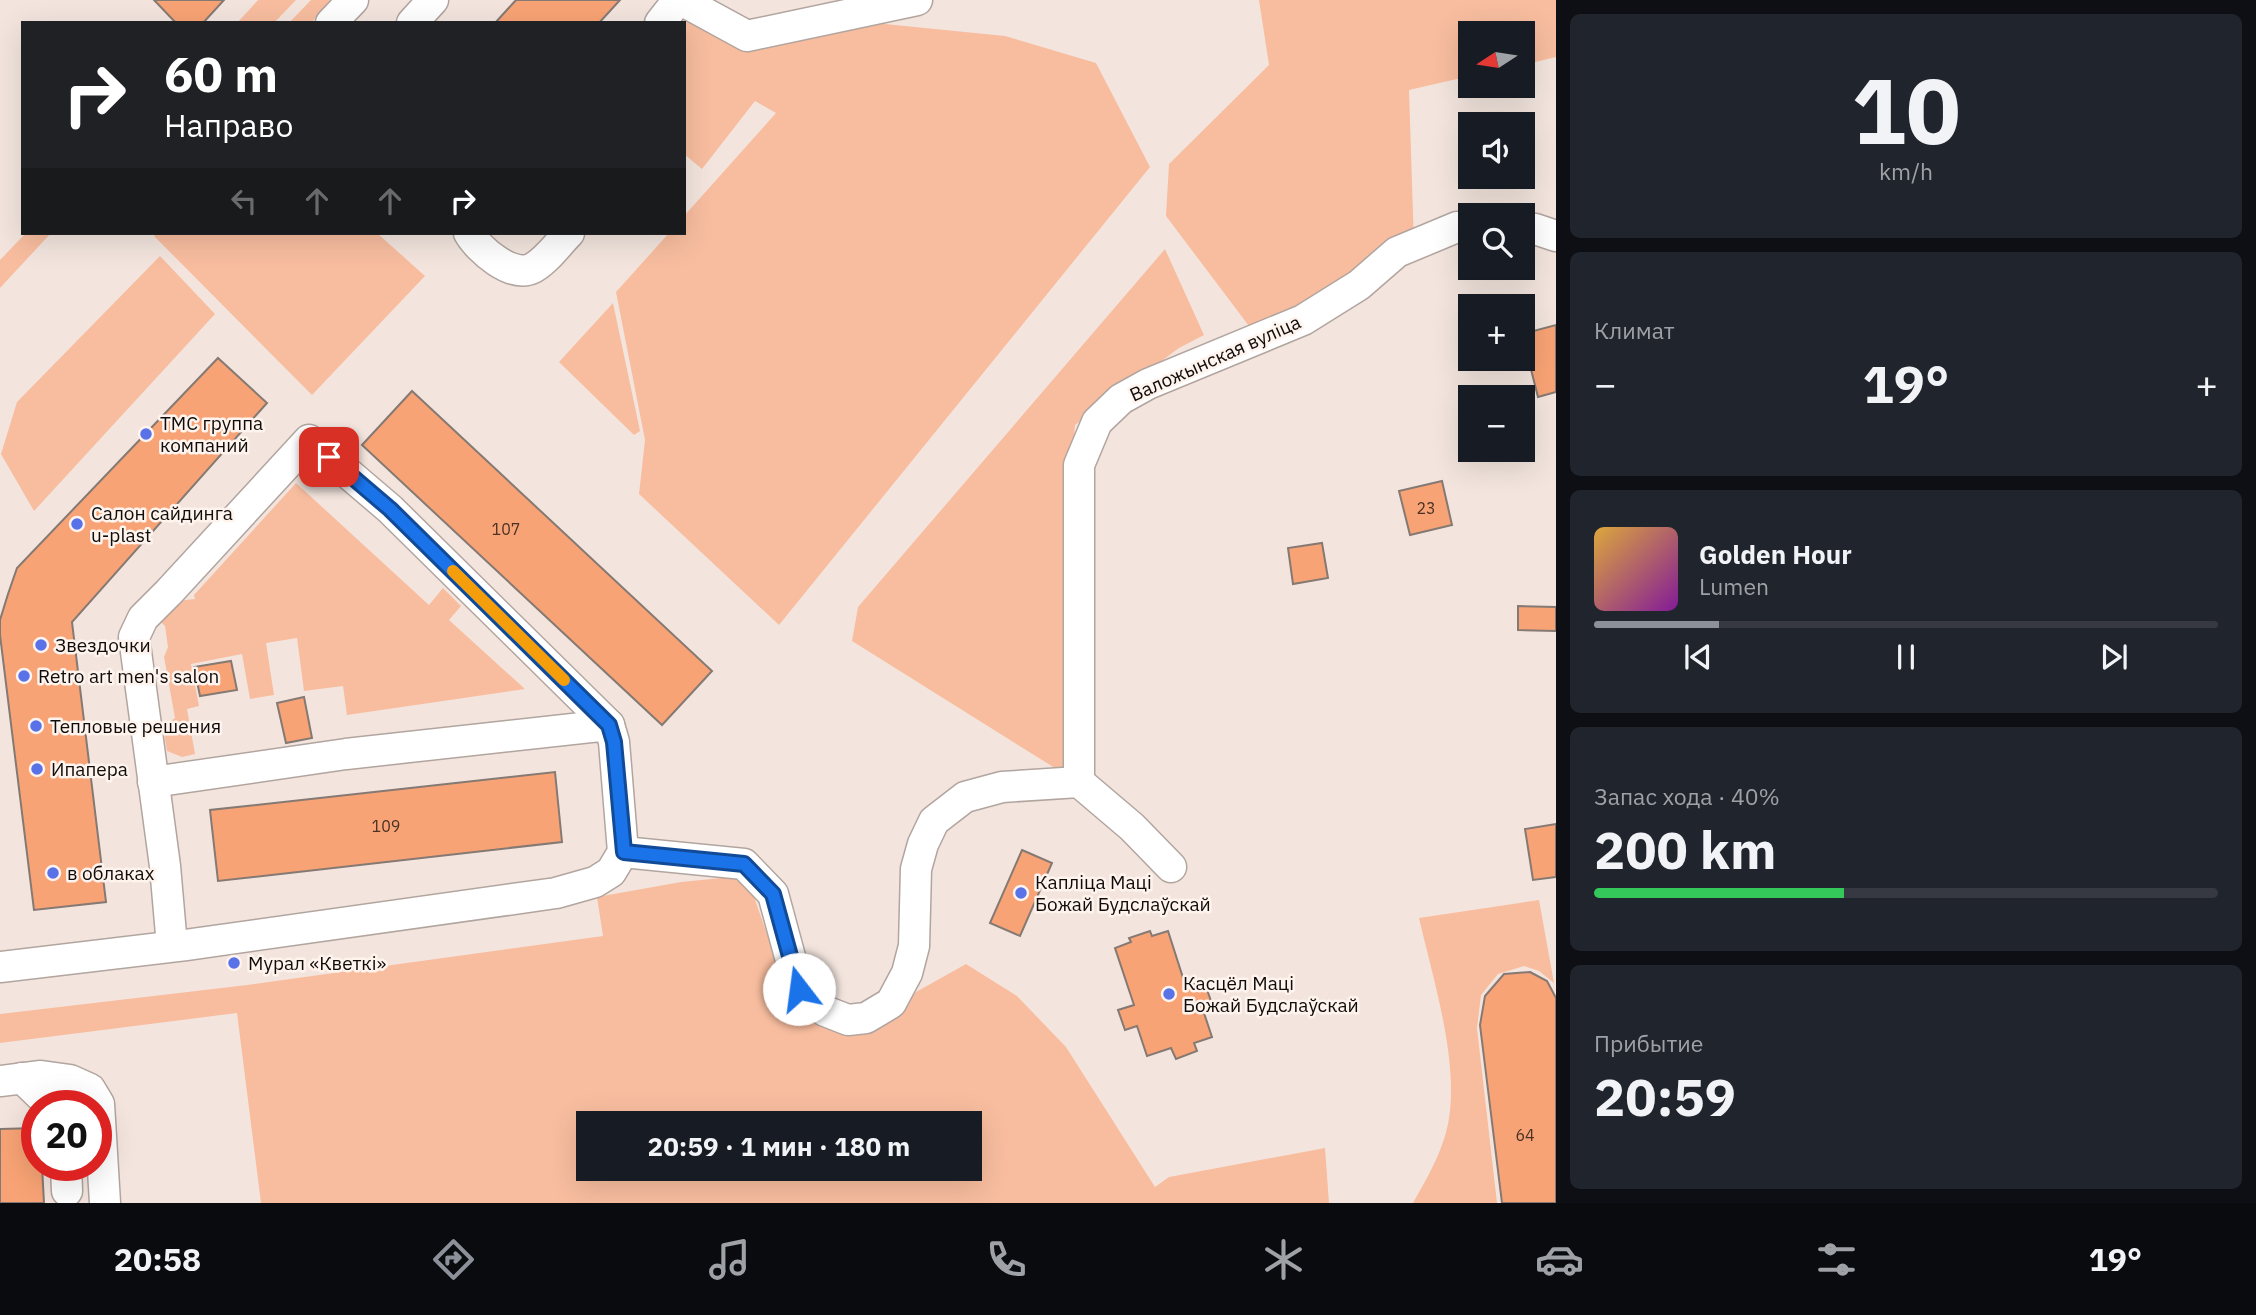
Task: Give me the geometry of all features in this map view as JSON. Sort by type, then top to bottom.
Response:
[{"type":"street","points":[[333,21],[353,0]]},
{"type":"street","points":[[414,21],[433,0]]},
{"type":"street","points":[[662,21],[680,0],[747,36],[917,0]]},
{"type":"street","name":"Валожынская вуліца","points":[[1079,782],[1079,465],[1097,422],[1121,399],[1147,384],[1303,320],[1359,285],[1397,251],[1458,227]]},
{"type":"street","points":[[1535,229],[1556,236]]},
{"type":"street","points":[[471,235],[487,256],[516,270],[531,269],[567,235]]},
{"type":"street","points":[[0,967],[172,946],[556,893],[595,882],[611,872],[624,852],[614,742],[609,725],[390,509],[309,440],[143,618],[134,637],[165,866],[172,946]]},
{"type":"street","points":[[153,782],[346,754],[609,725]]},
{"type":"street","points":[[624,852],[744,864],[773,894],[799,989],[825,1011],[848,1020],[866,1018],[891,1003],[907,973],[914,946],[916,869],[923,844],[934,821],[965,797],[1002,787],[1079,782],[1132,827],[1171,867]]},
{"type":"street","points":[[11,1080],[41,1076],[70,1080],[90,1089],[99,1104],[105,1203]]},
{"type":"street","points":[[11,1080],[26,1090]]},
{"type":"shaded area","points":[[258,0],[296,0],[276,21],[239,21]]},
{"type":"shaded area","points":[[311,0],[332,0],[313,21],[291,21]]},
{"type":"shaded area","points":[[1259,0],[1556,0],[1556,57],[1535,62],[1535,21],[1458,21],[1458,79],[1409,90],[1414,245],[1258,338],[1166,216],[1169,164],[1269,65]]},
{"type":"shaded area","points":[[691,9],[750,50],[865,22],[1005,36],[1096,63],[1150,167],[779,625],[639,494],[645,440],[616,292],[667,235],[686,235],[686,214],[776,113],[755,101],[702,169],[686,156],[686,21],[681,21]]},
{"type":"shaded area","points":[[24,235],[49,235],[0,288],[0,260]]},
{"type":"shaded area","points":[[379,235],[425,276],[312,395],[154,236]]},
{"type":"shaded area","points":[[1165,249],[1204,335],[1179,348],[1075,425],[1069,498],[1066,775],[852,641],[858,607]]},
{"type":"shaded area","points":[[160,256],[215,314],[34,511],[1,454],[17,402]]},
{"type":"shaded area","points":[[613,303],[640,431],[634,435],[559,362]]},
{"type":"shaded area","points":[[296,483],[429,605],[443,588],[461,606],[449,620],[525,689],[347,715],[343,686],[304,691],[297,638],[266,643],[274,695],[250,699],[242,654],[191,664],[199,706],[187,709],[195,754],[182,757],[167,751],[163,727],[175,718],[164,657],[168,647],[165,626],[160,621],[176,601],[195,599],[194,595]]},
{"type":"shaded area","points":[[732,877],[752,891],[789,997],[808,1020],[830,1029],[861,1034],[893,1020],[916,992],[966,964],[1017,996],[1066,1047],[1155,1187],[1169,1177],[1325,1148],[1329,1203],[261,1203],[237,1013],[0,1043],[0,1014],[247,985],[603,936],[597,897],[681,882]]},
{"type":"shaded area","points":[[1539,900],[1554,983],[1539,971],[1524,966],[1498,974],[1481,995],[1477,1028],[1497,1203],[1413,1203],[1442,1145],[1451,1100],[1448,1048],[1419,918]]},
{"type":"building","points":[[154,0],[224,0],[205,21],[174,21]]},
{"type":"building","points":[[516,0],[620,0],[601,21],[497,21]]},
{"type":"building","points":[[1556,325],[1556,392],[1538,397],[1531,371],[1535,371],[1535,331]]},
{"type":"building","points":[[218,358],[267,403],[72,622],[106,902],[34,910],[0,635],[0,620],[8,594],[17,568]]},
{"type":"building","points":[[412,391],[712,671],[662,725],[362,445]]},
{"type":"building","points":[[1442,481],[1452,525],[1410,535],[1399,491]]},
{"type":"building","points":[[1322,543],[1328,578],[1293,584],[1288,548]]},
{"type":"building","points":[[1518,606],[1556,607],[1556,631],[1518,630]]},
{"type":"building","points":[[231,661],[237,690],[200,696],[194,667]]},
{"type":"building","points":[[304,697],[312,738],[286,743],[277,703]]},
{"type":"building","points":[[555,772],[562,842],[218,881],[210,810]]},
{"type":"building","points":[[1556,824],[1556,877],[1533,880],[1525,829]]},
{"type":"building","name":"Капліца Маці Божай Будслаўскай","points":[[1022,850],[1052,863],[1020,936],[990,923]]},
{"type":"building","name":"Касцёл Маці Божай Будслаўскай","points":[[1150,931],[1152,936],[1168,931],[1186,987],[1204,981],[1211,1001],[1201,1004],[1212,1037],[1194,1043],[1197,1051],[1176,1059],[1171,1048],[1147,1056],[1137,1026],[1125,1030],[1118,1010],[1134,1005],[1115,948],[1131,942],[1129,938]]},
{"type":"building","points":[[1530,972],[1547,981],[1556,998],[1556,1203],[1502,1203],[1480,1025],[1485,996],[1504,974]]},
{"type":"building","points":[[21,1128],[21,1181],[43,1181],[44,1203],[0,1203],[0,1129]]},
{"type":"slow traffic","points":[[453,571],[564,680]]},
{"type":"place","name":"ТМС группа компаний","points":[[146,434]]},
{"type":"place","name":"Салон сайдинга u-plast","points":[[77,524]]},
{"type":"place","name":"Звездочки","points":[[41,645]]},
{"type":"place","name":"Retro art men's salon","points":[[24,676]]},
{"type":"place","name":"Тепловые решения","points":[[36,726]]},
{"type":"place","name":"Ипапера","points":[[37,769]]},
{"type":"place","name":"в облаках","points":[[53,873]]},
{"type":"place","name":"Капліца Маці Божай Будслаўскай","points":[[1021,893]]},
{"type":"place","name":"Мурал «Кветкі»","points":[[234,963]]},
{"type":"place","name":"Касцёл Маці Божай Будслаўскай","points":[[1169,994]]},
{"type":"route","points":[[329,457],[390,509],[609,725],[614,742],[624,852],[744,864],[773,894],[799,989]]}]
